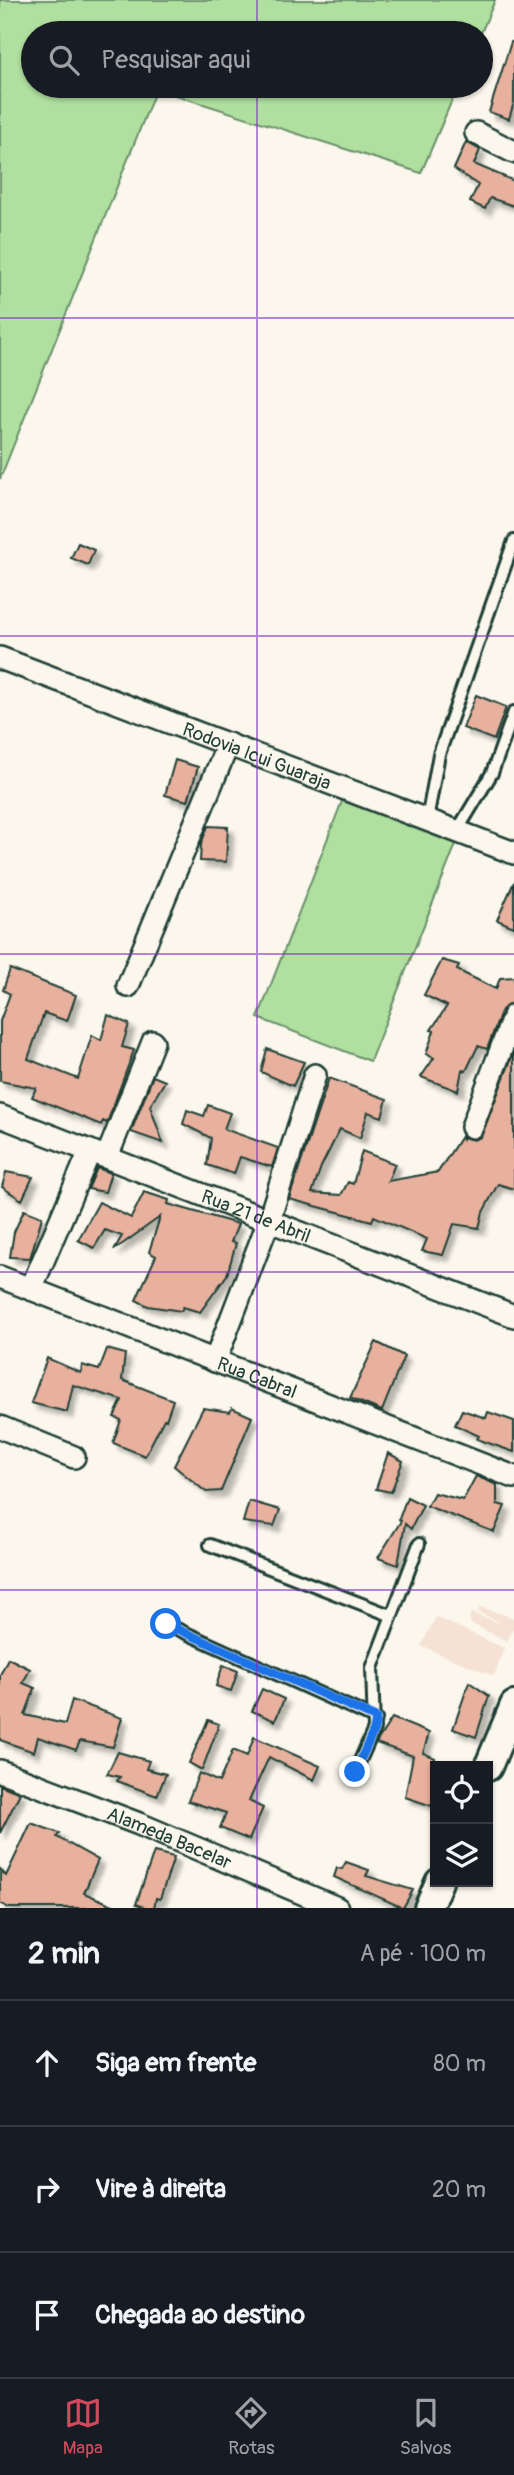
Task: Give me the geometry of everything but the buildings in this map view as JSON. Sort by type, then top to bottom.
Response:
[{"type":"street","points":[[476,133],[514,152]]},
{"type":"street","name":"Rodovia Icui Guaraja","points":[[0,658],[514,853]]},
{"type":"street","points":[[128,986],[228,744]]},
{"type":"street","points":[[472,1127],[514,1015]]},
{"type":"street","points":[[32,1289],[153,1042]]},
{"type":"street","points":[[215,1361],[269,1220],[315,1075]]},
{"type":"street","name":"Rua 21 de Abril","points":[[0,1116],[514,1315]]},
{"type":"street","name":"Rua Cabral","points":[[2,1282],[32,1289],[514,1477]]},
{"type":"street","points":[[0,1427],[74,1457]]},
{"type":"street","points":[[491,1761],[514,1705]]},
{"type":"street","name":"Alameda Bacelar","points":[[0,1771],[139,1824],[337,1908]]},
{"type":"street","points":[[428,1908],[437,1887]]},
{"type":"lane","points":[[426,820],[439,754],[514,541]]},
{"type":"lane","points":[[457,831],[492,773],[514,712]]},
{"type":"lane","points":[[355,1772],[374,1730],[376,1718],[370,1685],[372,1668],[419,1544]]},
{"type":"lane","points":[[210,1545],[390,1615]]},
{"type":"lane","points":[[166,1624],[376,1718]]},
{"type":"shaded area","points":[[480,1607],[514,1618],[514,1628],[507,1641],[470,1623],[470,1613],[504,1624],[478,1612]]},
{"type":"shaded area","points":[[436,1617],[504,1648],[494,1676],[421,1646]]},
{"type":"green space","points":[[0,0],[495,0],[486,21],[21,21],[21,98],[152,98],[0,479]]},
{"type":"green space","points":[[184,98],[453,98],[421,173]]},
{"type":"green space","points":[[344,796],[458,839],[370,1061],[258,1018]]},
{"type":"route","points":[[166,1624],[376,1718],[374,1730],[355,1772]]}]
